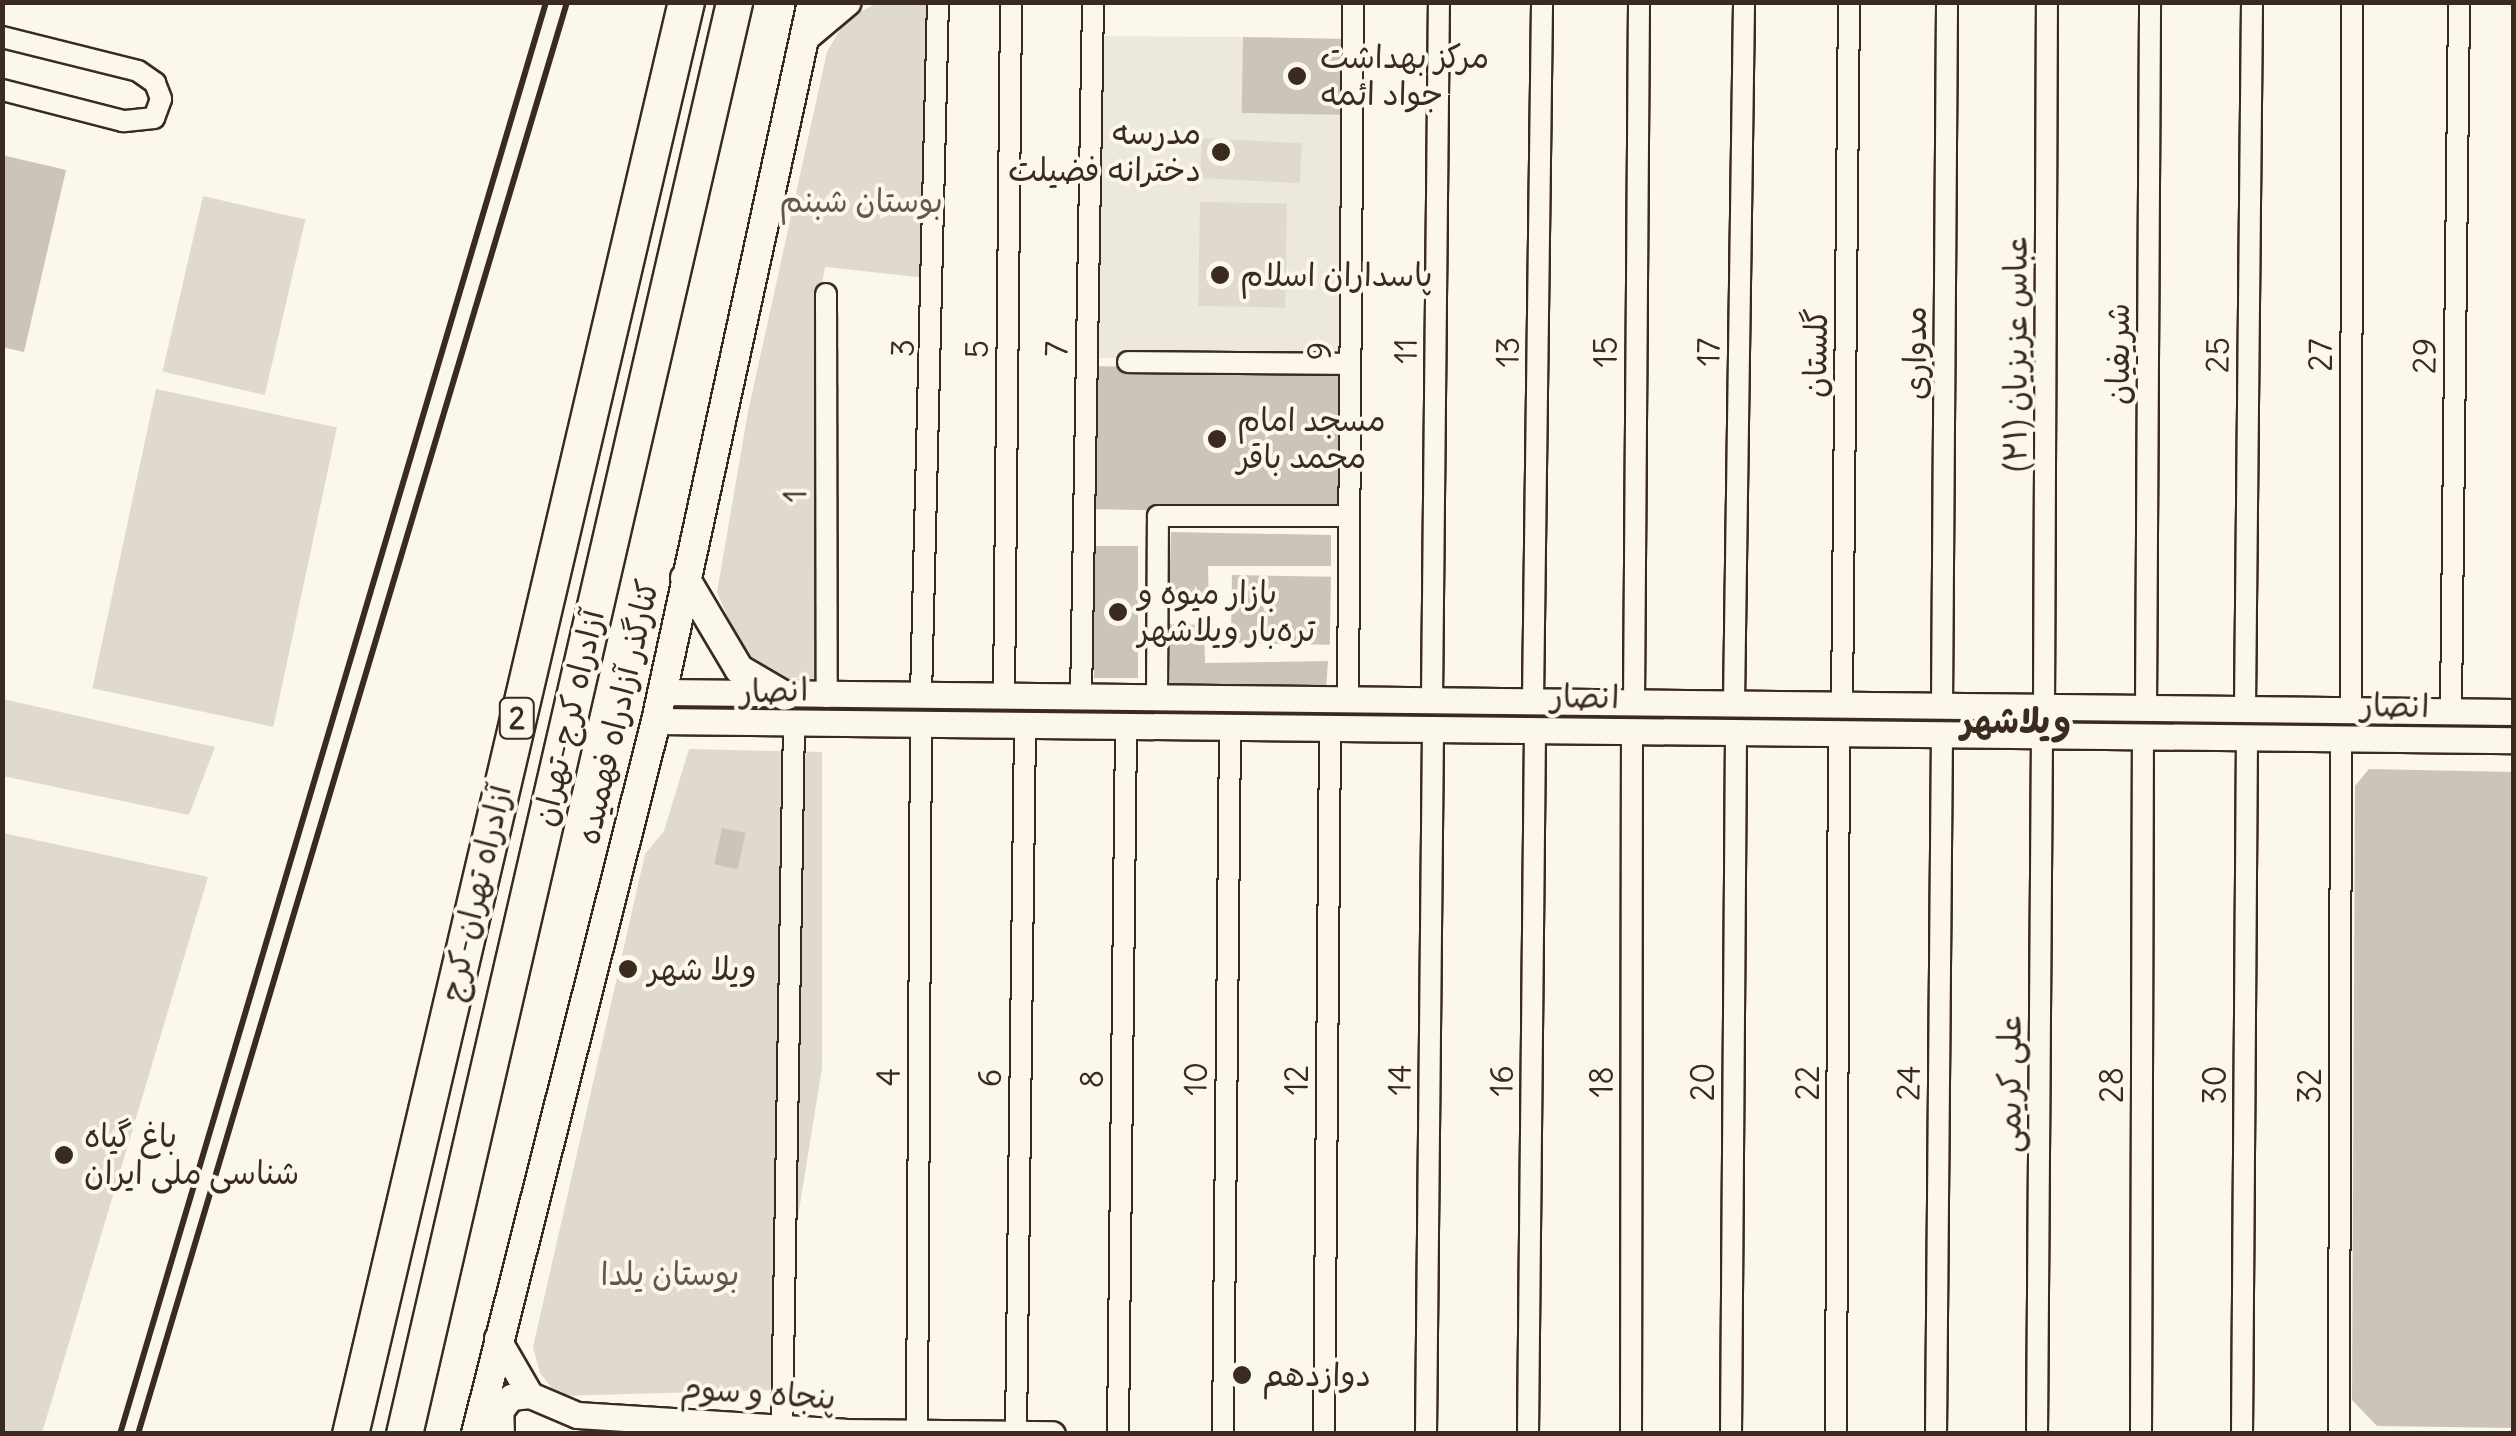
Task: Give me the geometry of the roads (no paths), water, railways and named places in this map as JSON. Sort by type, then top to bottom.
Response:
[{"type":"highway","name":"آزادراه تهران-کرج","points":[[350,1434],[686,2]]},
{"type":"highway","name":"آزادراه کرج-تهران","points":[[404,1434],[734,6]]},
{"type":"main road","name":"کنارگذر آزادراه فهمیده","points":[[476,1434],[497,1338],[656,720],[812,2]]},
{"type":"main road","points":[[685,578],[739,669],[790,709]]},
{"type":"street","points":[[804,38],[848,2]]},
{"type":"street","name":"3","points":[[921,696],[938,2]]},
{"type":"street","name":"5","points":[[1004,697],[1011,2]]},
{"type":"street","name":"7","points":[[1080,698],[1092,2]]},
{"type":"street","name":"9","points":[[1348,700],[1354,2]]},
{"type":"street","name":"11","points":[[1432,700],[1440,2]]},
{"type":"street","name":"13","points":[[1533,701],[1542,2]]},
{"type":"street","name":"15","points":[[1634,702],[1639,2]]},
{"type":"street","name":"17","points":[[1734,703],[1744,2]]},
{"type":"street","name":"گلستان","points":[[1842,704],[1850,2]]},
{"type":"street","name":"مدواری","points":[[1942,705],[1947,2]]},
{"type":"street","name":"عباس عزیزیان (۲۱)","points":[[2044,706],[2048,2]]},
{"type":"street","name":"شریفیان","points":[[2146,706],[2150,2]]},
{"type":"street","name":"25","points":[[2245,707],[2252,2]]},
{"type":"street","name":"27","points":[[2351,708],[2352,2]]},
{"type":"street","name":"29","points":[[2451,709],[2459,2]]},
{"type":"street","points":[[2,37],[138,71],[155,84],[161,99],[154,118],[123,121],[2,90]]},
{"type":"street","name":"1","points":[[826,294],[827,697]]},
{"type":"street","points":[[1128,362],[1350,364]]},
{"type":"street","points":[[1157,698],[1158,516],[1349,516]]},
{"type":"street","name":"انصار","points":[[662,692],[921,722],[2514,740]]},
{"type":"street","name":"انصار","points":[[656,720],[790,709],[827,697],[921,696],[2514,712]]},
{"type":"street","points":[[782,1424],[790,709]]},
{"type":"street","name":"4","points":[[917,1432],[921,722]]},
{"type":"street","name":"6","points":[[1016,1433],[1025,724]]},
{"type":"street","name":"8","points":[[1118,1434],[1126,724]]},
{"type":"street","name":"10","points":[[1223,1434],[1230,725]]},
{"type":"street","name":"12","points":[[1324,1434],[1330,726]]},
{"type":"street","name":"14","points":[[1426,1434],[1434,728]]},
{"type":"street","name":"16","points":[[1528,1434],[1535,729]]},
{"type":"street","name":"18","points":[[1631,1434],[1632,730]]},
{"type":"street","name":"20","points":[[1731,1434],[1736,731]]},
{"type":"street","name":"22","points":[[1836,1434],[1840,732]]},
{"type":"street","name":"24","points":[[1936,1434],[1942,734]]},
{"type":"street","name":"علی کریمی","points":[[2038,1434],[2042,735]]},
{"type":"street","name":"28","points":[[2141,1434],[2143,736]]},
{"type":"street","name":"30","points":[[2242,1434],[2247,737]]},
{"type":"street","name":"32","points":[[2340,1434],[2341,738]]},
{"type":"street","points":[[497,1338],[530,1394],[510,1397],[500,1412],[502,1434]]},
{"type":"street","name":"پنجاه و سوم","points":[[530,1394],[577,1415],[782,1424],[844,1433],[1052,1434]]},
{"type":"railway","points":[[120,1434],[546,2]]},
{"type":"railway","points":[[138,1434],[567,2]]},
{"type":"place","name":"مرکز بهداشت جواد ائمه","points":[[1297,76]]},
{"type":"place","name":"مدرسه دخترانه فضیلت","points":[[1221,152]]},
{"type":"place","name":"پاسداران اسلام","points":[[1220,275]]},
{"type":"place","name":"مسجد امام محمد باقر","points":[[1217,439]]},
{"type":"place","name":"بازار میوه و تره‌بار ویلاشهر","points":[[1118,612]]},
{"type":"place","name":"ویلا شهر","points":[[628,969]]},
{"type":"place","name":"باغ گیاه‌ شناسی ملی ایران","points":[[64,1155]]},
{"type":"place","name":"دوازدهم","points":[[1242,1375]]},
{"type":"district","name":"ویلاشهر","points":[[2016,720]]},
{"type":"park label","name":"بوستان شبنم","points":[[861,201]]},
{"type":"park label","name":"بوستان یلدا","points":[[670,1274]]}]
